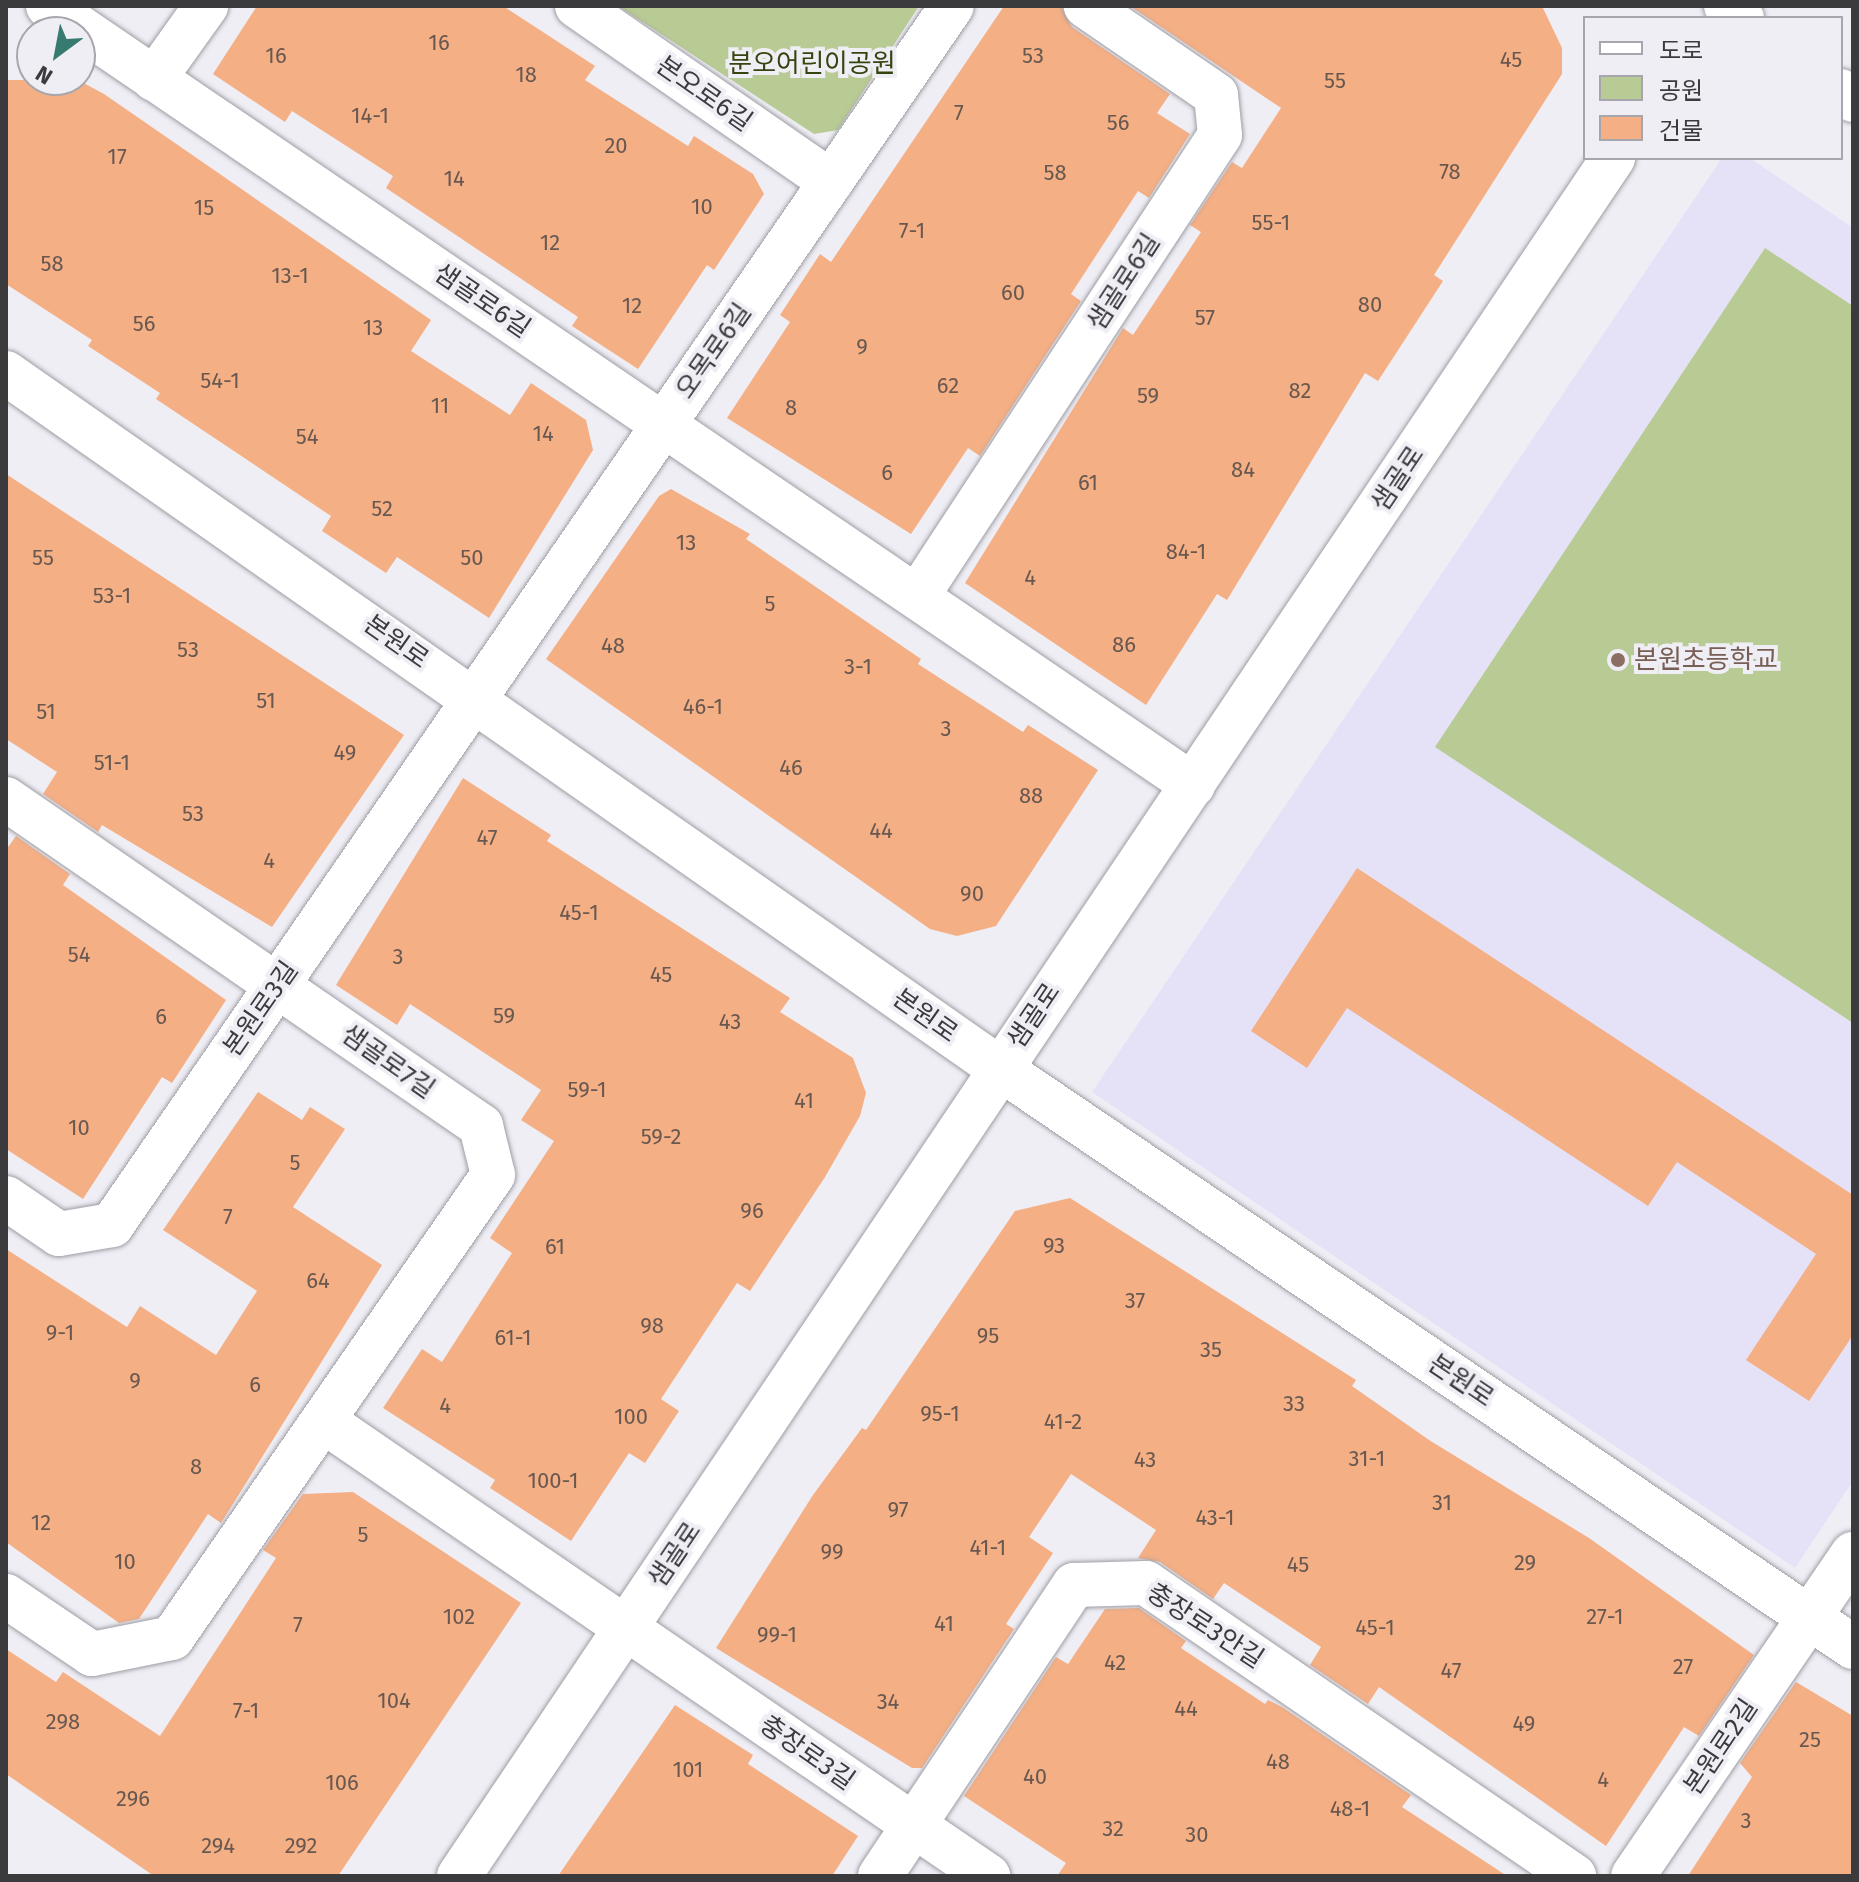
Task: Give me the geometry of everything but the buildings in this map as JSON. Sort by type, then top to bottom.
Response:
[{"type":"street","name":"샘골로6길","points":[[48,6],[918,595],[1193,785]]},
{"type":"street","points":[[154,79],[206,6]]},
{"type":"street","name":"본오로6길","points":[[577,6],[831,182]]},
{"type":"street","name":"오목로6길","points":[[475,696],[952,6]]},
{"type":"street","name":"샘골로6길","points":[[918,595],[1220,135],[1216,95],[1086,6]]},
{"type":"street","name":"샘골로","points":[[459,1876],[1612,160]]},
{"type":"street","name":"본원로","points":[[6,373],[475,696],[999,1068],[1853,1647]]},
{"type":"street","name":"본원로3길","points":[[6,1198],[59,1234],[112,1225],[475,696]]},
{"type":"street","name":"샘골로7길","points":[[6,799],[481,1126],[493,1175],[325,1422],[172,1638],[92,1654],[6,1596]]},
{"type":"street","points":[[325,1422],[626,1628]]},
{"type":"street","name":"본원로2길","points":[[1633,1876],[1853,1554]]},
{"type":"street","name":"충장로3안길","points":[[880,1876],[1074,1585],[1146,1583],[1574,1876]]},
{"type":"street","name":"충장로3길","points":[[626,1628],[988,1876]]},
{"type":"shaded area","name":"본원초등학교","points":[[1721,160],[1753,160],[1853,228],[1853,1481],[1795,1568],[1092,1092]]},
{"type":"green space","name":"분오어린이공원","points":[[618,6],[919,6],[838,130],[814,134]]},
{"type":"green space","points":[[1765,248],[1853,306],[1853,1023],[1435,747]]},
{"type":"place","name":"본원초등학교","points":[[1618,660]]}]
